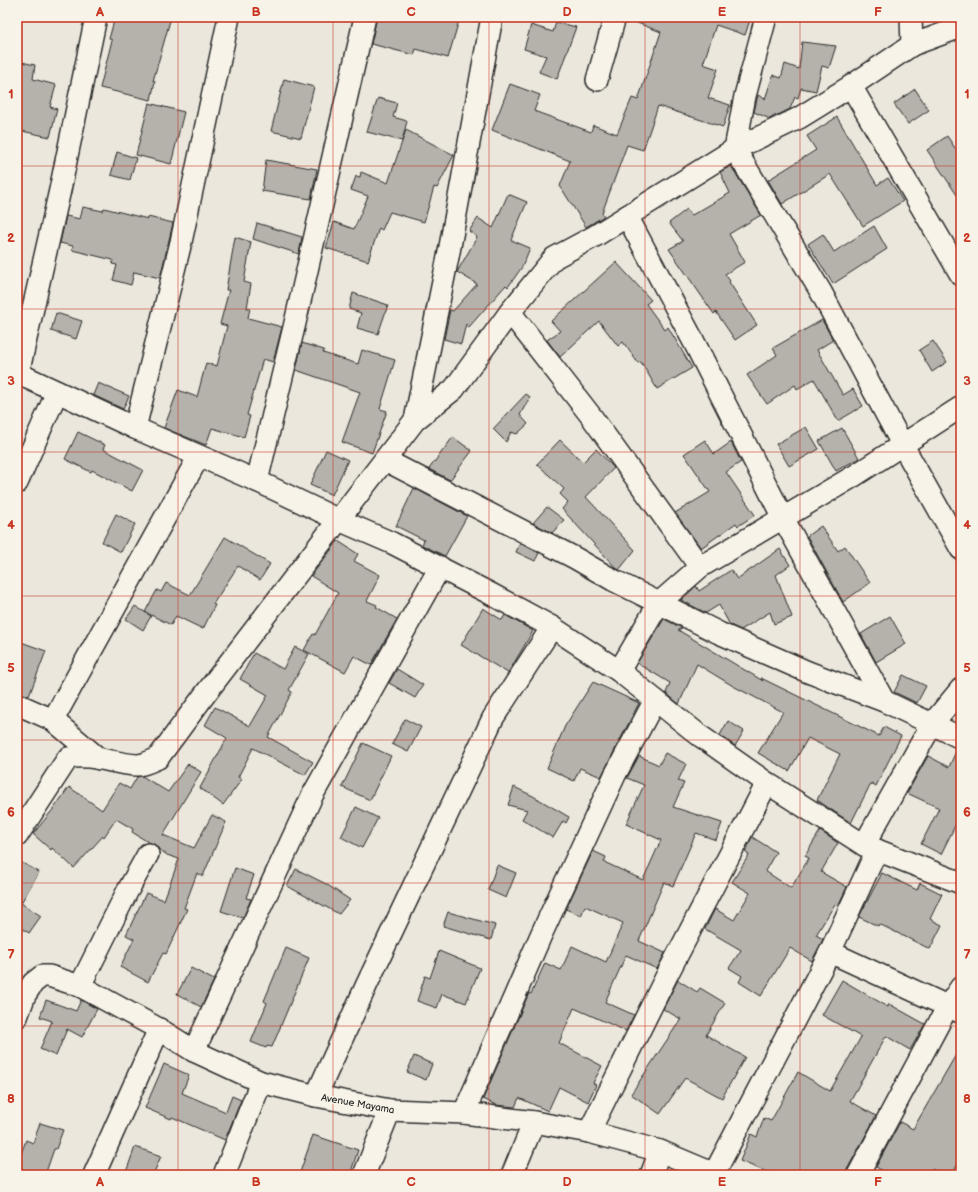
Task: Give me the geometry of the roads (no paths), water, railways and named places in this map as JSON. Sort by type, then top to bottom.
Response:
[{"type":"street","points":[[96,17],[60,190],[18,374],[392,543],[552,627],[619,671],[699,734],[766,783],[871,847],[961,884]]},
{"type":"street","points":[[135,428],[180,242],[228,17]]},
{"type":"street","points":[[256,481],[295,323],[364,17]]},
{"type":"street","points":[[415,420],[449,252],[492,17]]},
{"type":"street","points":[[597,80],[615,17]]},
{"type":"street","points":[[766,17],[745,96],[735,148],[821,292],[902,444],[961,549]]},
{"type":"street","points":[[912,17],[912,45]]},
{"type":"street","points":[[17,836],[68,758],[78,756],[138,765],[148,763],[158,758],[210,687],[415,420],[454,389],[510,312],[554,258],[595,236],[735,148],[799,118],[851,86],[912,45],[961,27]]},
{"type":"street","points":[[851,86],[961,275]]},
{"type":"street","points":[[627,216],[694,342],[783,518],[884,701]]},
{"type":"street","points":[[510,312],[591,416],[700,568]]},
{"type":"street","points":[[17,483],[57,392]]},
{"type":"street","points":[[619,671],[659,603],[700,568],[854,476],[961,407]]},
{"type":"street","points":[[53,720],[199,456]]},
{"type":"street","points":[[385,460],[521,530],[613,580],[719,633],[808,672],[884,701],[961,738]]},
{"type":"street","points":[[194,1051],[312,796],[440,567]]},
{"type":"street","points":[[316,1096],[367,984],[494,718],[552,627]]},
{"type":"street","points":[[715,1174],[830,952],[871,847],[932,724],[961,689]]},
{"type":"street","points":[[464,1113],[541,936],[609,788],[655,700]]},
{"type":"street","points":[[17,704],[53,720],[99,759]]},
{"type":"street","points":[[589,1132],[670,968],[766,783]]},
{"type":"street","points":[[80,986],[127,892],[148,854]]},
{"type":"street","points":[[830,952],[955,1009]]},
{"type":"street","name":"Avenue Mayama","points":[[17,1017],[24,995],[33,983],[42,976],[49,976],[80,986],[159,1029],[194,1051],[261,1082],[316,1096],[390,1110],[464,1113],[534,1122],[589,1132],[660,1151],[715,1174]]},
{"type":"street","points":[[858,1175],[955,1009],[961,987]]},
{"type":"street","points":[[94,1175],[159,1029]]},
{"type":"street","points":[[224,1175],[261,1082]]},
{"type":"street","points":[[364,1175],[390,1110]]},
{"type":"street","points":[[512,1175],[534,1122]]},
{"type":"street","points":[[650,1175],[660,1151]]}]
